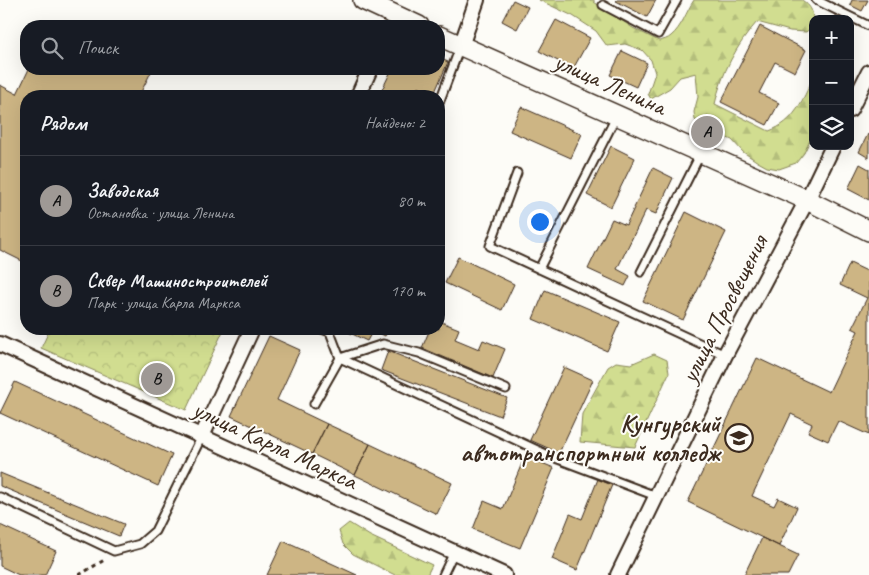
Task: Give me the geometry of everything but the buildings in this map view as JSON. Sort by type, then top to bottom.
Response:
[{"type":"street","points":[[364,0],[391,20]]},
{"type":"street","points":[[461,46],[477,0]]},
{"type":"street","name":"улица Ленина","points":[[445,39],[702,152],[807,200],[869,231]]},
{"type":"street","points":[[852,105],[869,72]]},
{"type":"street","points":[[361,90],[367,75]]},
{"type":"street","name":"улица Просвещения","points":[[618,575],[725,355],[807,200],[831,150]]},
{"type":"street","points":[[202,436],[249,335]]},
{"type":"street","name":"улица Карла Маркса","points":[[0,344],[504,575]]},
{"type":"lane","points":[[602,5],[658,34],[677,0]]},
{"type":"lane","points":[[816,0],[869,26]]},
{"type":"lane","points":[[444,90],[461,46]]},
{"type":"lane","points":[[539,269],[617,115]]},
{"type":"lane","points":[[642,272],[702,152]]},
{"type":"lane","points":[[518,173],[490,246],[725,355]]},
{"type":"lane","points":[[332,335],[340,358],[550,456],[656,496]]},
{"type":"lane","points":[[314,404],[340,358],[383,344],[419,353],[506,389]]},
{"type":"lane","points":[[0,497],[114,551],[140,544],[154,531],[202,436]]},
{"type":"lane","points":[[443,575],[454,552]]},
{"type":"path","points":[[78,575],[110,556],[114,551]]},
{"type":"green space","points":[[539,0],[594,0],[594,2],[633,28],[659,41],[668,38],[675,32],[694,0],[802,0],[809,6],[812,12],[812,15],[809,15],[809,30],[806,32],[790,31],[757,22],[731,60],[715,104],[769,131],[785,122],[797,110],[809,86],[809,142],[804,153],[796,163],[779,169],[767,167],[743,152],[732,140],[695,120],[694,112],[698,97],[696,73],[680,77],[670,88],[651,99],[648,94],[655,73],[651,60],[642,50],[625,44],[607,46],[596,31],[573,16]]},
{"type":"green space","points":[[47,335],[221,335],[186,410],[41,348]]},
{"type":"green space","points":[[654,354],[667,360],[669,373],[635,447],[580,442],[582,414],[608,367],[616,362],[631,364]]},
{"type":"green space","points":[[349,523],[370,536],[432,565],[427,575],[395,575],[353,554],[343,544],[339,531]]},
{"type":"place","name":"Заводская","points":[[707,132]]},
{"type":"place","name":"Сквер Машиностроителей","points":[[157,379]]},
{"type":"place","name":"Кунгурский автотранспортный колледж","points":[[739,438]]}]
